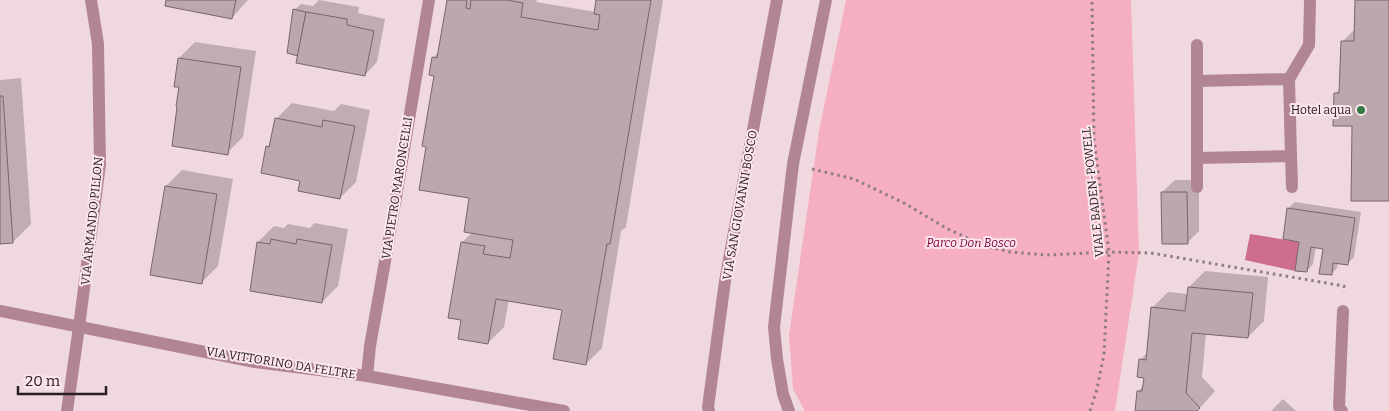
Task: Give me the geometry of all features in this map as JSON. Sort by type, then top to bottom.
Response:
[{"type":"street","name":"VIA ARMANDO PILLON","points":[[67,411],[100,164],[98,44],[91,0]]},
{"type":"street","name":"VIA PIETRO MARONCELLI","points":[[367,376],[370,346],[428,0]]},
{"type":"street","name":"VIA SAN GIOVANNI BOSCO","points":[[710,411],[708,407],[725,281],[778,0]]},
{"type":"street","points":[[790,411],[783,394],[774,327],[793,164],[826,0]]},
{"type":"street","points":[[1292,187],[1289,79],[1309,45],[1310,0]]},
{"type":"street","points":[[1197,45],[1197,187]]},
{"type":"street","points":[[1196,81],[1289,79]]},
{"type":"street","points":[[1198,158],[1291,156]]},
{"type":"street","name":"VIA VITTORINO DA FELTRE","points":[[0,311],[255,362],[367,376],[564,411]]},
{"type":"street","points":[[1342,411],[1339,406],[1343,311]]},
{"type":"path","name":"VIALE BADEN-POWELL","points":[[1090,411],[1097,389],[1104,354],[1109,252],[1094,140],[1092,0]]},
{"type":"path","points":[[793,164],[854,179],[904,203],[946,228],[982,245],[1010,252],[1047,255],[1109,252],[1151,253],[1344,286],[1343,311]]},
{"type":"green space","name":"Parco Don Bosco","points":[[846,0],[1131,0],[1139,253],[1115,411],[805,411],[793,389],[789,335],[819,131]]},
{"type":"shaded area","points":[[1250,234],[1299,242],[1295,271],[1245,260]]},
{"type":"building","points":[[166,0],[236,0],[232,19],[165,6]]},
{"type":"building","points":[[447,0],[467,0],[466,8],[470,9],[471,0],[507,0],[523,3],[521,17],[598,30],[600,15],[594,14],[596,0],[651,0],[610,244],[607,244],[586,365],[553,359],[562,310],[496,299],[488,344],[458,339],[461,320],[448,318],[461,242],[485,246],[483,254],[510,258],[513,240],[464,232],[469,198],[419,190],[426,147],[422,146],[434,76],[429,75],[432,57],[437,58]]},
{"type":"building","name":"Hotel aqua","points":[[1355,0],[1389,0],[1389,201],[1351,201],[1352,126],[1333,126],[1334,93],[1339,93],[1341,41],[1354,41]]},
{"type":"building","points":[[293,9],[306,12],[298,56],[287,53]]},
{"type":"building","points":[[306,12],[347,19],[347,25],[374,31],[365,76],[296,63]]},
{"type":"building","points":[[178,58],[241,67],[228,155],[172,146],[179,87],[174,87]]},
{"type":"building","points":[[0,96],[3,96],[13,243],[0,244]]},
{"type":"building","points":[[275,118],[322,127],[323,120],[355,126],[340,199],[298,191],[300,181],[261,173],[266,146],[269,147]]},
{"type":"building","points":[[165,186],[217,194],[202,284],[150,275]]},
{"type":"building","points":[[1161,192],[1187,192],[1188,244],[1162,244]]},
{"type":"building","points":[[1287,208],[1355,218],[1348,265],[1333,263],[1332,275],[1319,274],[1323,249],[1311,247],[1307,272],[1295,271],[1299,242],[1283,239]]},
{"type":"building","points":[[271,239],[296,244],[297,239],[332,245],[322,303],[250,291],[257,242],[270,244]]},
{"type":"building","points":[[1188,287],[1253,293],[1248,338],[1192,333],[1186,393],[1200,408],[1197,411],[1135,411],[1137,391],[1142,391],[1144,378],[1137,377],[1139,359],[1146,360],[1151,307],[1185,311]]},
{"type":"place","name":"Hotel aqua","points":[[1361,110]]}]
